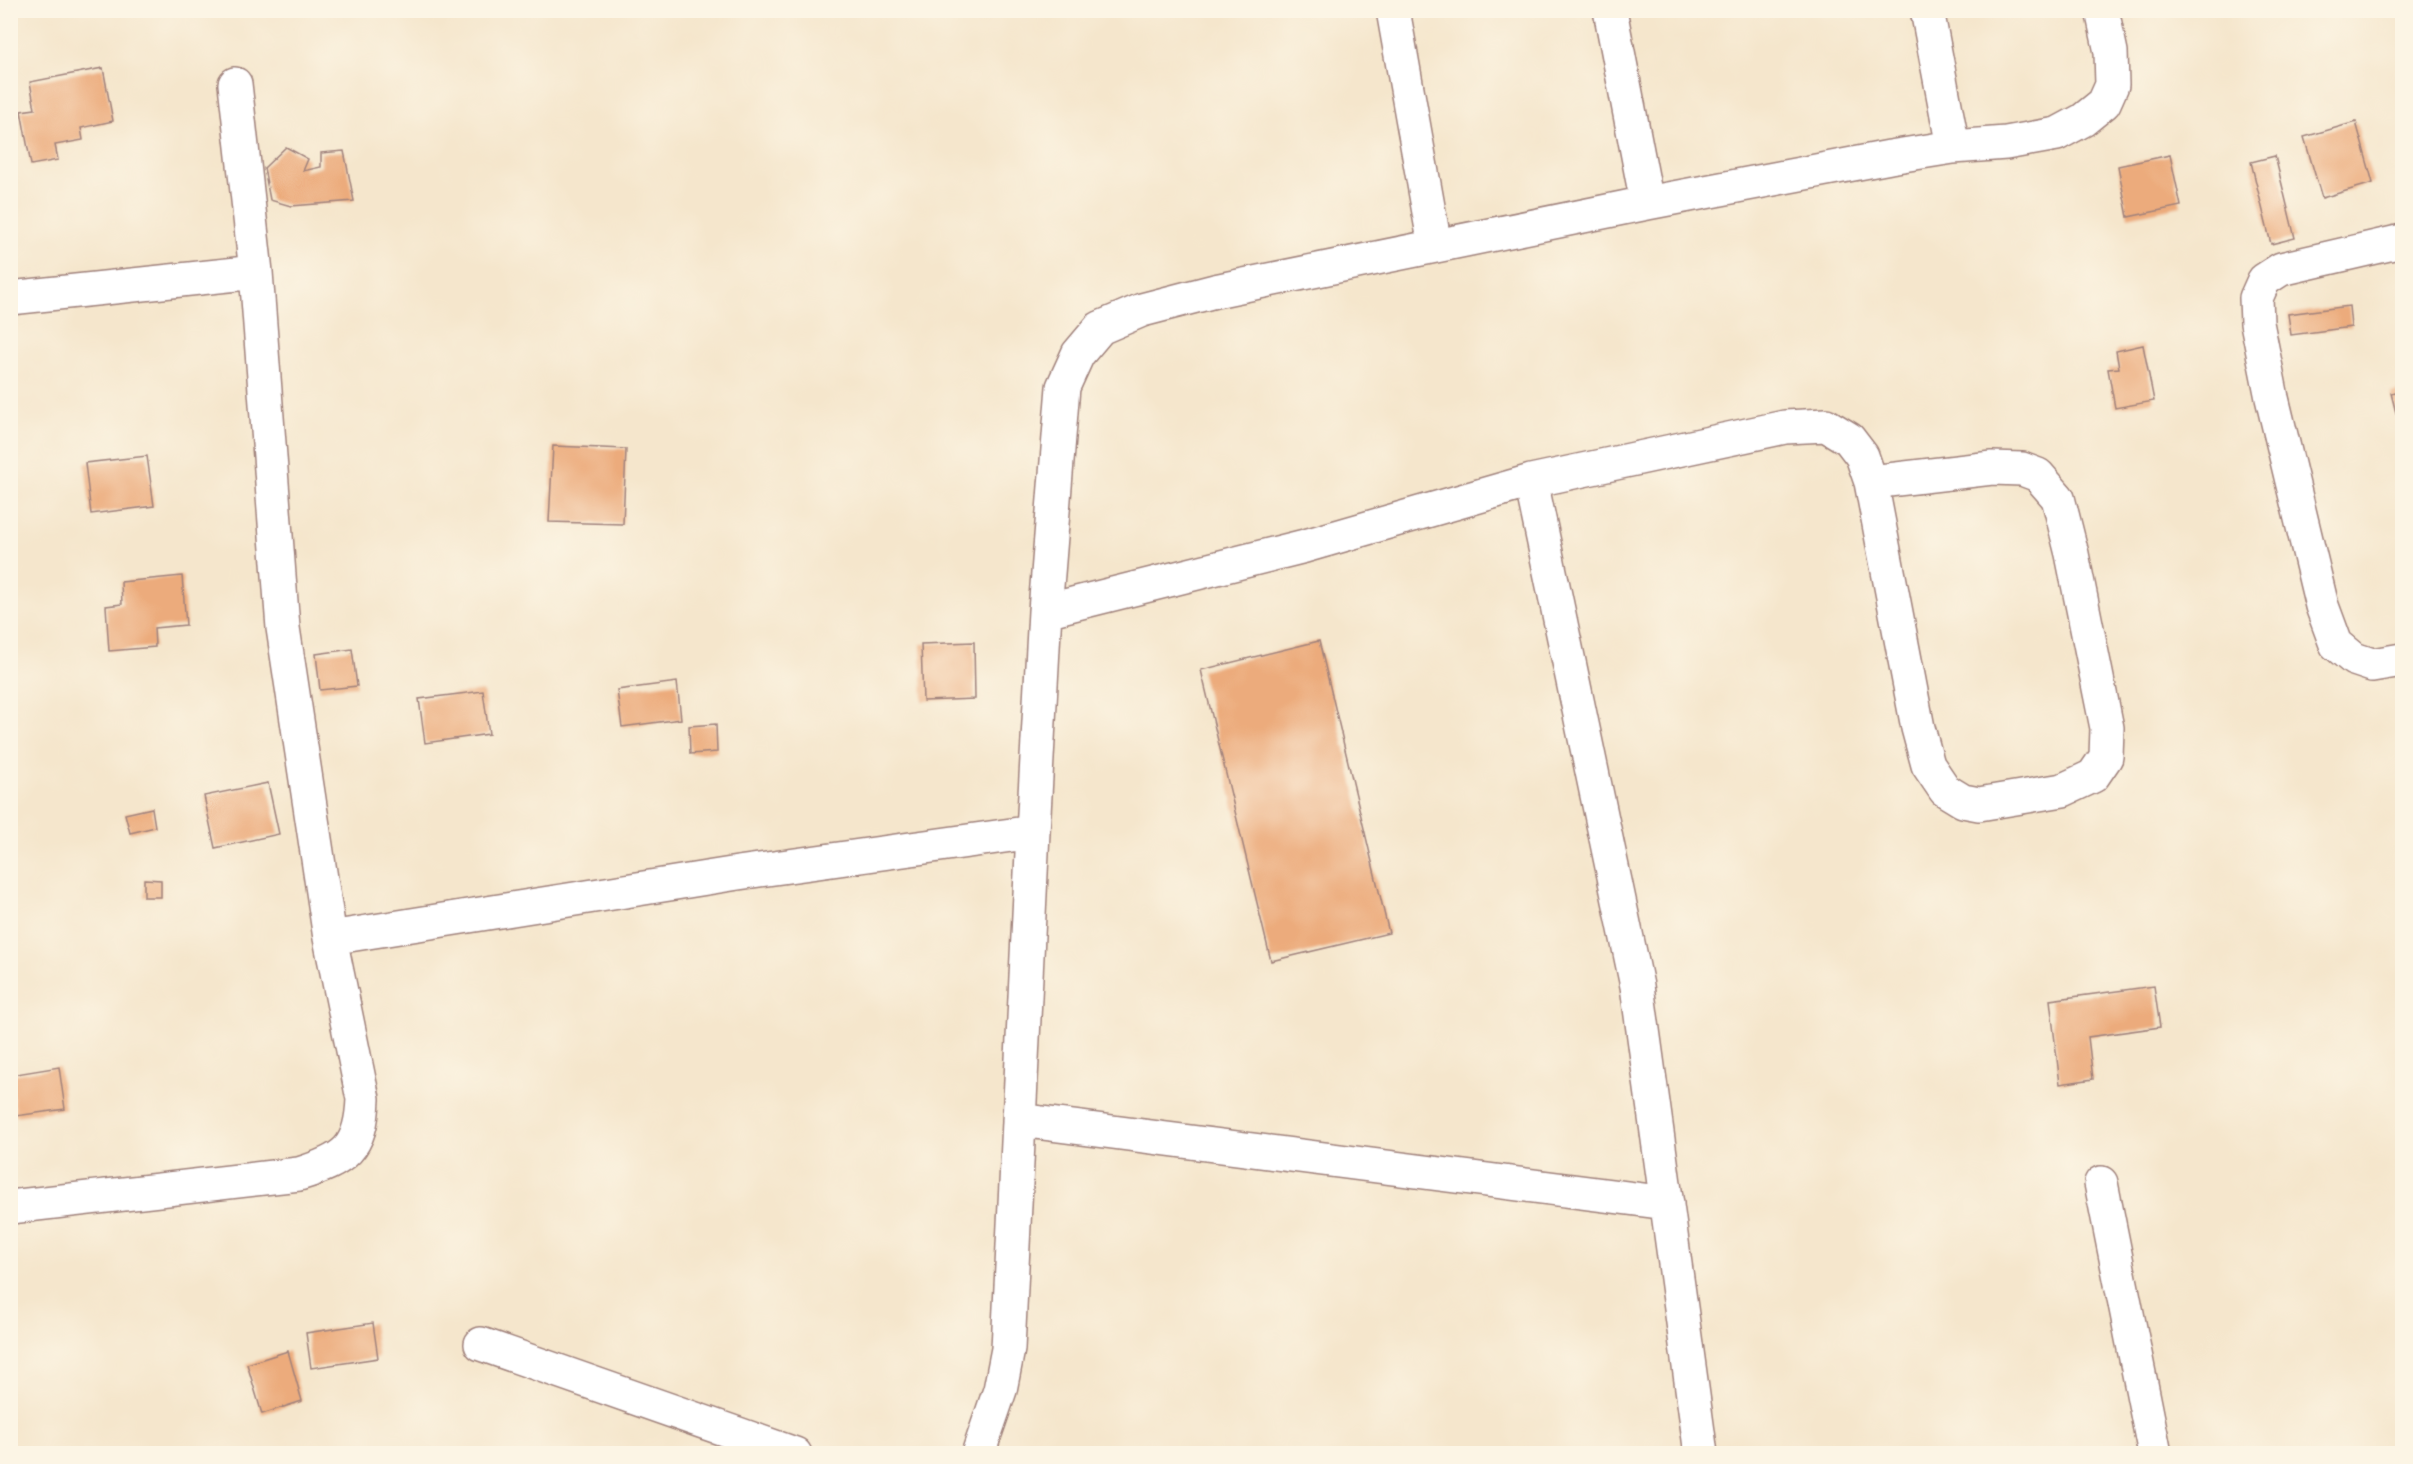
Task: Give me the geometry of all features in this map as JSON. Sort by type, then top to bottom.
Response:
[{"type":"street","points":[[1393,10],[1435,246]]},
{"type":"street","points":[[1610,10],[1647,203]]},
{"type":"street","points":[[1927,10],[1953,147]]},
{"type":"street","points":[[978,1454],[1000,1390],[1008,1349],[1045,611],[1063,387],[1078,354],[1100,328],[1142,310],[1215,291],[1647,203],[1890,157],[1953,147],[2006,143],[2057,134],[2083,120],[2104,103],[2112,85],[2111,52],[2102,10]]},
{"type":"street","points":[[10,1207],[299,1174],[327,1166],[350,1148],[362,1125],[363,1099],[330,938],[283,628],[256,272],[236,84]]},
{"type":"street","points":[[2403,241],[2281,269],[2264,280],[2256,298],[2257,323],[2272,398],[2322,606],[2336,644],[2354,659],[2372,665],[2403,660]]},
{"type":"street","points":[[10,298],[256,272]]},
{"type":"street","points":[[1045,611],[1305,546],[1531,481],[1774,429],[1826,425],[1849,439],[1862,456],[1871,482],[1918,728],[1928,765],[1945,790],[1963,801],[1979,804],[2063,790],[2093,776],[2106,757],[2107,728],[2072,554],[2058,498],[2038,475],[2022,469],[1992,468],[1871,482]]},
{"type":"street","points":[[1531,481],[1637,986],[1701,1454]]},
{"type":"street","points":[[330,938],[738,873],[1033,832]]},
{"type":"street","points":[[1019,1120],[1667,1203]]},
{"type":"street","points":[[2102,1183],[2155,1454]]},
{"type":"street","points":[[481,1344],[795,1454]]},
{"type":"building","points":[[103,68],[113,121],[81,128],[83,140],[55,145],[58,160],[31,165],[21,111],[35,109],[30,82]]},
{"type":"building","points":[[2356,122],[2373,183],[2322,198],[2304,137]]},
{"type":"building","points":[[286,147],[308,159],[303,171],[321,167],[321,153],[344,151],[354,201],[291,206],[270,200],[264,168]]},
{"type":"building","points":[[2170,155],[2181,206],[2128,217],[2118,166]]},
{"type":"building","points":[[2275,156],[2295,238],[2271,244],[2251,162]]},
{"type":"building","points":[[2349,306],[2351,327],[2291,335],[2288,314]]},
{"type":"building","points":[[2143,345],[2154,401],[2115,408],[2108,369],[2119,368],[2116,351]]},
{"type":"building","points":[[2402,390],[2402,412],[2396,413],[2391,393]]},
{"type":"building","points":[[553,446],[626,449],[623,524],[549,522]]},
{"type":"building","points":[[147,456],[154,506],[91,514],[85,463]]},
{"type":"building","points":[[182,576],[186,625],[154,628],[155,647],[109,651],[106,606],[122,604],[121,582]]},
{"type":"building","points":[[1319,641],[1389,933],[1271,961],[1201,670]]},
{"type":"building","points":[[974,642],[975,699],[923,701],[921,644]]},
{"type":"building","points":[[352,649],[357,686],[320,690],[316,654]]},
{"type":"building","points":[[677,682],[681,719],[622,727],[617,690]]},
{"type":"building","points":[[483,691],[489,734],[425,743],[419,699]]},
{"type":"building","points":[[716,724],[717,752],[690,754],[689,726]]},
{"type":"building","points":[[268,783],[279,834],[215,848],[204,796]]},
{"type":"building","points":[[152,808],[155,827],[130,833],[125,814]]},
{"type":"building","points":[[144,879],[161,880],[161,897],[144,897]]},
{"type":"building","points":[[2154,986],[2160,1027],[2088,1037],[2093,1079],[2060,1084],[2050,1000]]},
{"type":"building","points":[[59,1067],[65,1109],[16,1116],[10,1075]]},
{"type":"building","points":[[373,1323],[378,1358],[311,1368],[306,1333]]},
{"type":"building","points":[[288,1351],[302,1401],[262,1414],[247,1364]]}]
